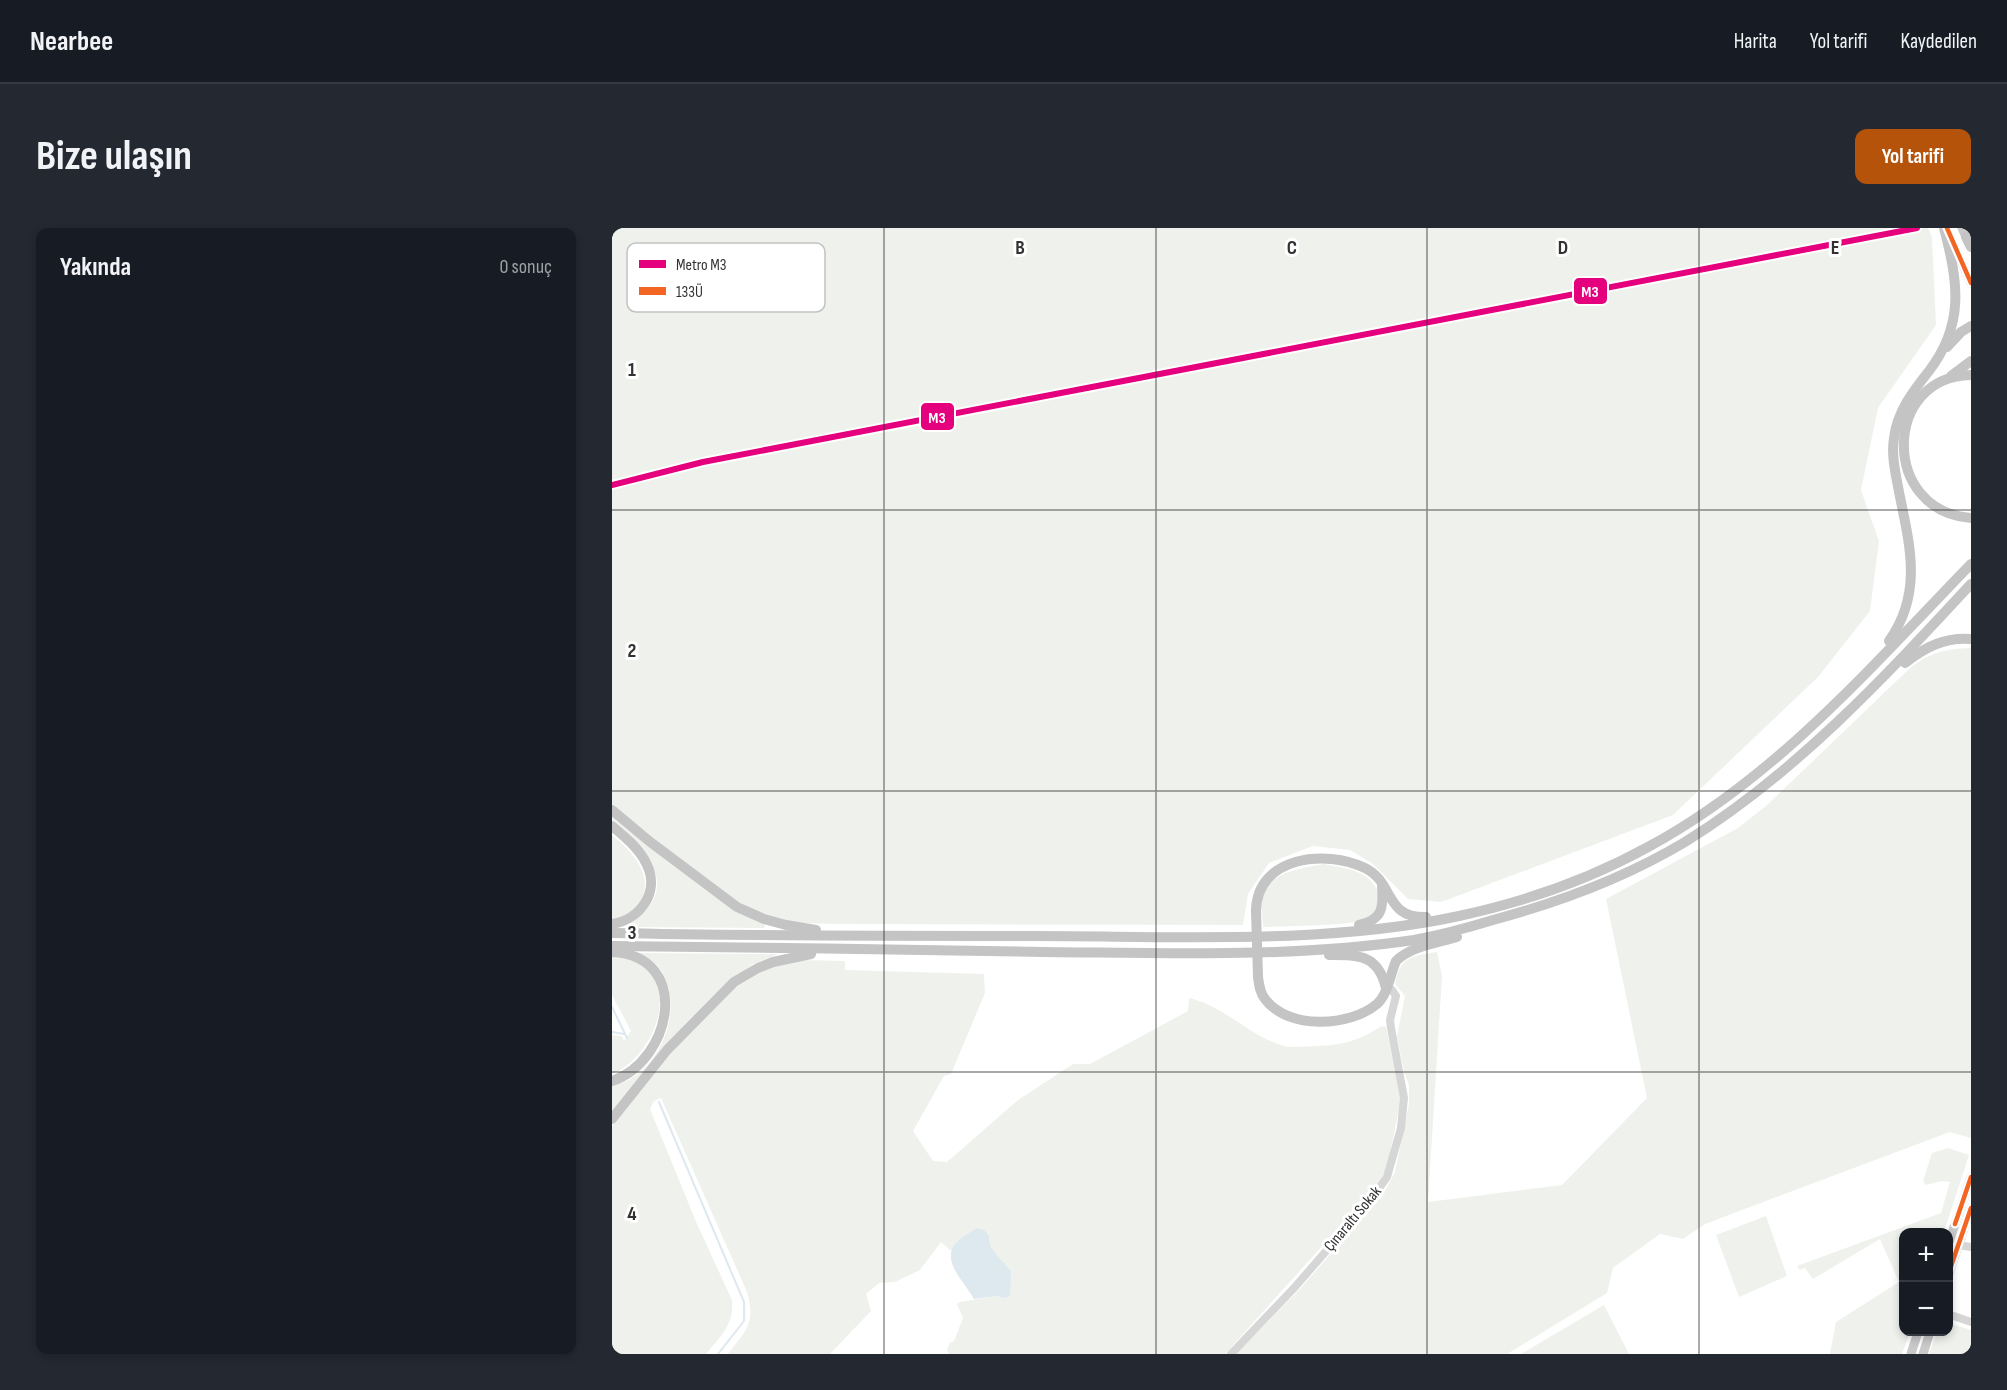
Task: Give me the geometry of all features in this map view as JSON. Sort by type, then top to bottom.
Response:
[{"type":"highway","points":[[1942,352],[1951,329],[1957,293],[1946,228]]},
{"type":"highway","points":[[1862,677],[1894,634],[1908,603],[1912,569],[1896,475],[1893,441],[1895,428],[1908,400],[1942,352],[1961,332],[1971,326]]},
{"type":"highway","points":[[1971,361],[1931,389],[1918,402],[1906,424],[1903,440],[1903,456],[1911,482],[1926,499],[1951,515],[1971,518]]},
{"type":"highway","points":[[1946,379],[1971,375]]},
{"type":"highway","points":[[612,933],[1232,936],[1305,934],[1392,927],[1459,916],[1535,895],[1604,869],[1691,822],[1770,764],[1862,677],[1971,564]]},
{"type":"highway","points":[[1875,688],[1971,584]]},
{"type":"highway","points":[[1459,916],[1407,915],[1393,904],[1382,882],[1374,874],[1354,864],[1330,859],[1304,861],[1280,868],[1267,877],[1257,896],[1258,977],[1261,993],[1269,1004],[1286,1015],[1311,1021],[1342,1020],[1360,1014],[1377,1003],[1386,988],[1396,961],[1406,953],[1473,932],[1612,880],[1683,843],[1731,811],[1796,759],[1875,688],[1927,647],[1945,640],[1971,639]]},
{"type":"highway","points":[[612,810],[649,841],[737,906],[764,919],[786,925],[876,936]]},
{"type":"highway","points":[[612,826],[648,865],[652,884],[644,906],[623,923],[612,924]]},
{"type":"highway","points":[[1305,934],[1360,925],[1374,920],[1382,906],[1382,882]]},
{"type":"highway","points":[[1244,954],[1336,948],[1417,939],[1548,905]]},
{"type":"highway","points":[[612,946],[1362,957],[1378,967],[1386,988]]},
{"type":"highway","points":[[612,1119],[667,1050],[734,982],[773,962],[833,950]]},
{"type":"highway","points":[[612,952],[634,955],[653,968],[663,986],[666,1008],[657,1040],[650,1052],[632,1072],[612,1081]]},
{"type":"main road","points":[[1946,228],[1971,283]]},
{"type":"main road","points":[[1953,1245],[1971,1177]]},
{"type":"main road","points":[[1953,1245],[1971,1208]]},
{"type":"main road","points":[[1911,1354],[1917,1336]]},
{"type":"main road","points":[[1923,1354],[1929,1336]]},
{"type":"street","name":"Çınaraltı Sokak","points":[[1231,1354],[1302,1279],[1373,1197],[1387,1177],[1401,1128],[1404,1098],[1390,1020],[1396,996],[1392,990],[1386,988]]},
{"type":"street","points":[[1953,1245],[1971,1247]]},
{"type":"street","points":[[1953,1316],[1971,1322]]},
{"type":"shaded area","points":[[612,228],[1928,228],[1932,237],[1936,325],[1878,408],[1861,490],[1879,541],[1870,611],[1818,677],[1673,815],[1441,902],[1408,899],[1373,864],[1350,850],[1313,846],[1269,863],[1248,894],[1243,925],[835,924],[786,921],[750,908],[708,882],[612,805]]},
{"type":"shaded area","points":[[1971,648],[1971,1138],[1950,1132],[1705,1224],[1683,1239],[1660,1234],[1613,1268],[1607,1293],[1507,1354],[1236,1354],[1299,1290],[1356,1225],[1386,1189],[1395,1172],[1409,1104],[1409,1085],[1397,1036],[1405,996],[1395,984],[1400,968],[1408,959],[1437,952],[1442,976],[1428,1202],[1562,1185],[1647,1098],[1606,899],[1738,828],[1766,806],[1911,667],[1939,652]]},
{"type":"shaded area","points":[[612,815],[766,923],[764,928],[626,927],[644,913],[654,899],[657,885],[655,872],[648,858],[612,819]]},
{"type":"shaded area","points":[[612,835],[634,857],[643,874],[645,884],[644,894],[633,910],[612,921]]},
{"type":"shaded area","points":[[1323,864],[1356,872],[1370,880],[1379,894],[1373,914],[1367,919],[1348,923],[1263,927],[1262,899],[1270,883],[1286,873]]},
{"type":"shaded area","points":[[639,953],[778,954],[753,964],[730,981],[612,1113],[612,1086],[628,1080],[654,1057],[663,1042],[668,1025],[671,1007],[669,990],[663,974],[656,964]]},
{"type":"shaded area","points":[[612,955],[640,964],[654,978],[659,993],[659,1009],[655,1026],[638,1055],[625,1067],[612,1074],[612,1035],[622,1036],[624,1041],[631,1031],[612,995]]},
{"type":"shaded area","points":[[801,960],[845,961],[845,970],[984,974],[985,993],[951,1074],[944,1076],[913,1131],[933,1161],[947,1162],[1018,1100],[1073,1064],[1090,1064],[1188,1011],[1189,998],[1214,1008],[1272,1042],[1288,1047],[1343,1043],[1366,1035],[1382,1026],[1386,1027],[1401,1099],[1387,1168],[1378,1184],[1225,1354],[949,1354],[947,1350],[950,1343],[954,1341],[963,1318],[957,1304],[996,1296],[1005,1298],[988,1236],[957,1242],[951,1251],[941,1242],[920,1270],[895,1282],[879,1283],[866,1294],[871,1311],[830,1354],[728,1354],[748,1326],[750,1303],[661,1098],[654,1101],[650,1109],[697,1224],[732,1300],[731,1317],[725,1330],[706,1354],[612,1354],[612,1126],[673,1050],[735,987],[774,965]]},
{"type":"shaded area","points":[[1948,1148],[1969,1155],[1945,1228],[1900,1228],[1941,1213],[1950,1182],[1942,1181],[1926,1185],[1923,1181],[1932,1153]]},
{"type":"shaded area","points":[[1766,1216],[1787,1276],[1739,1297],[1716,1235]]},
{"type":"shaded area","points":[[977,1228],[984,1230],[989,1236],[990,1246],[1011,1271],[1010,1296],[974,1299],[955,1271],[951,1256],[952,1249],[959,1240]]},
{"type":"shaded area","points":[[1899,1228],[1899,1282],[1880,1239],[1813,1279],[1805,1268],[1800,1270],[1797,1266]]},
{"type":"shaded area","points":[[1899,1282],[1899,1336],[1909,1336],[1902,1354],[1830,1354],[1836,1322]]},
{"type":"shaded area","points":[[1604,1305],[1629,1354],[1521,1354]]},
{"type":"shaded area","points":[[1953,1324],[1971,1330],[1971,1354],[1929,1354],[1936,1336],[1953,1336]]},
{"type":"waterway","points":[[612,1007],[627,1038]]},
{"type":"waterway","points":[[612,1032],[624,1034]]},
{"type":"waterway","points":[[659,1102],[744,1302],[744,1321],[718,1354]]},
{"type":"metro line","name":"M3","points":[[612,485],[703,462],[1917,228]]},
{"type":"transit line","name":"133Ü","points":[[1947,228],[1971,283]]},
{"type":"transit line","name":"133Ü","points":[[1955,1224],[1971,1177]]},
{"type":"transit line","name":"133Ü","points":[[1953,1260],[1971,1208]]}]
